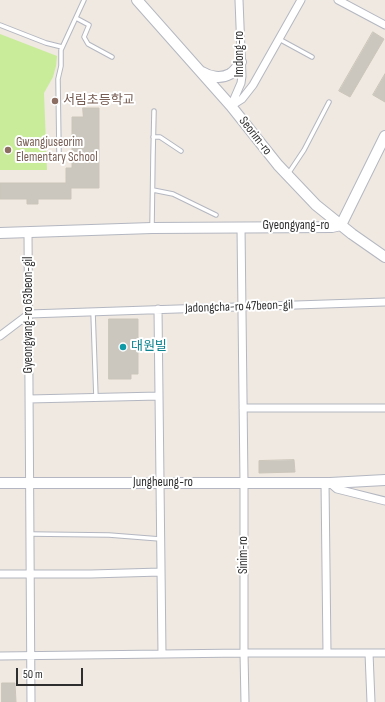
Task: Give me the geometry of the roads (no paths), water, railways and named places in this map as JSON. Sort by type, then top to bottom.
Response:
[{"type":"street","name":"Seorim-ro","points":[[138,0],[231,106],[287,175],[316,205],[340,226],[385,257]]},
{"type":"street","name":"Imdong-ro","points":[[231,106],[241,83],[242,76],[239,0]]},
{"type":"street","points":[[231,106],[242,99],[252,85],[301,0]]},
{"type":"street","points":[[338,0],[385,25]]},
{"type":"street","points":[[201,72],[212,76],[225,76],[234,71],[241,62]]},
{"type":"street","name":"Gyeongyang-ro","points":[[0,233],[152,228],[340,226],[385,136]]},
{"type":"street","name":"Sinim-ro","points":[[241,227],[245,702]]},
{"type":"street","name":"Gyeongyang-ro 63beon-gil","points":[[28,232],[31,702]]},
{"type":"street","name":"Jadongcha-ro 47beon-gil","points":[[28,314],[385,302]]},
{"type":"street","points":[[158,309],[162,654]]},
{"type":"street","points":[[0,336],[28,314]]},
{"type":"street","points":[[29,399],[159,396]]},
{"type":"street","points":[[243,408],[385,408]]},
{"type":"street","name":"Jungheung-ro","points":[[0,483],[328,483],[385,480]]},
{"type":"street","points":[[328,653],[326,564],[328,483],[337,488],[385,501]]},
{"type":"street","points":[[0,574],[161,572]]},
{"type":"street","points":[[369,653],[371,702]]},
{"type":"street","points":[[0,656],[385,653]]},
{"type":"lane","points":[[59,152],[58,79],[61,66],[61,50],[84,0]]},
{"type":"lane","points":[[76,18],[89,25],[84,37],[88,44],[112,57]]},
{"type":"lane","points":[[0,25],[46,43],[62,47]]},
{"type":"lane","points":[[279,39],[312,57]]},
{"type":"lane","points":[[287,175],[304,150],[329,102]]},
{"type":"lane","points":[[152,228],[154,111]]},
{"type":"lane","points":[[153,137],[160,137],[181,151]]},
{"type":"lane","points":[[153,190],[172,194],[216,215]]},
{"type":"lane","points":[[93,312],[96,398]]},
{"type":"lane","points":[[30,534],[160,539]]},
{"type":"place","name":"서림초등학교","points":[[55,101]]},
{"type":"place","name":"Gwangjuseorim Elementary School","points":[[8,150]]},
{"type":"place","name":"대원빌","points":[[123,347]]}]
